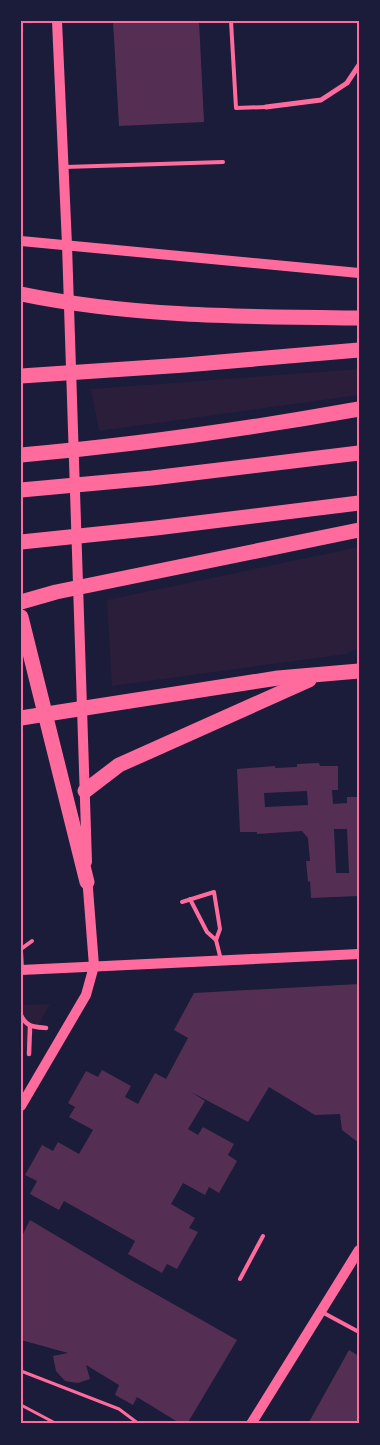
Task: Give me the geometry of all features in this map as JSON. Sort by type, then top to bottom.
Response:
[{"type":"highway","points":[[21,294],[105,307],[180,314],[359,318]]},
{"type":"highway","points":[[21,376],[186,365],[359,350]]},
{"type":"highway","points":[[21,455],[150,442],[359,409]]},
{"type":"highway","points":[[21,490],[152,478],[359,453]]},
{"type":"highway","points":[[21,542],[156,528],[359,503]]},
{"type":"highway","points":[[21,602],[56,592],[171,567],[359,530]]},
{"type":"highway","points":[[21,617],[87,882]]},
{"type":"highway","points":[[85,791],[119,765],[275,694],[359,660]]},
{"type":"highway","points":[[21,718],[278,678],[359,671]]},
{"type":"main road","points":[[21,1106],[86,995],[94,966],[87,882],[67,245],[57,21]]},
{"type":"main road","points":[[21,240],[359,273]]},
{"type":"main road","points":[[22,970],[359,954]]},
{"type":"main road","points":[[251,1424],[359,1250]]},
{"type":"street","points":[[266,107],[322,100],[347,83],[359,65]]},
{"type":"street","points":[[21,1015],[22,1021],[30,1027],[46,1028]]},
{"type":"street","points":[[29,1054],[30,1027]]},
{"type":"lane","points":[[231,21],[236,108],[266,107]]},
{"type":"lane","points":[[64,167],[223,162]]},
{"type":"lane","points":[[182,902],[214,892],[220,929],[216,940],[221,960]]},
{"type":"lane","points":[[190,899],[207,932],[216,940]]},
{"type":"lane","points":[[22,970],[21,950],[32,941]]},
{"type":"lane","points":[[240,1279],[263,1236]]},
{"type":"lane","points":[[320,1311],[359,1332]]},
{"type":"path","points":[[21,1371],[119,1409],[139,1424]]},
{"type":"path","points":[[21,1405],[56,1424]]},
{"type":"shaded area","points":[[359,369],[359,395],[99,431],[91,389]]},
{"type":"shaded area","points":[[359,547],[359,648],[346,654],[112,686],[107,600]]},
{"type":"shaded area","points":[[50,1004],[21,1056],[21,1005]]},
{"type":"building","points":[[113,21],[199,21],[204,122],[119,126]]},
{"type":"building","points":[[319,763],[320,766],[338,766],[338,790],[332,790],[333,804],[347,803],[347,797],[359,797],[359,896],[311,898],[306,861],[310,861],[308,838],[302,831],[257,834],[257,832],[240,832],[237,769],[275,766],[275,768],[297,767],[297,764]],"holes":[[[307,791],[308,805],[265,807],[264,793]],[[334,829],[347,829],[349,873],[336,873]]]},
{"type":"building","points":[[359,984],[359,1143],[342,1130],[340,1114],[315,1115],[269,1087],[248,1122],[191,1092],[205,1101],[188,1129],[198,1135],[203,1127],[234,1144],[228,1155],[237,1161],[219,1193],[209,1187],[205,1195],[183,1183],[171,1204],[195,1218],[189,1228],[198,1232],[177,1269],[167,1264],[162,1273],[128,1254],[135,1241],[64,1201],[59,1210],[30,1194],[37,1181],[25,1175],[42,1145],[53,1151],[58,1142],[79,1154],[93,1130],[69,1117],[75,1107],[68,1103],[86,1071],[98,1077],[102,1070],[131,1086],[125,1097],[138,1104],[155,1073],[166,1079],[188,1038],[174,1030],[194,993]]},
{"type":"building","points":[[30,1220],[237,1340],[187,1424],[181,1424],[137,1397],[133,1405],[115,1395],[119,1385],[86,1365],[90,1379],[78,1383],[65,1381],[56,1371],[53,1356],[68,1353],[21,1340],[21,1238]]},
{"type":"building","points":[[349,1350],[359,1356],[359,1424],[312,1424],[309,1422]]}]
